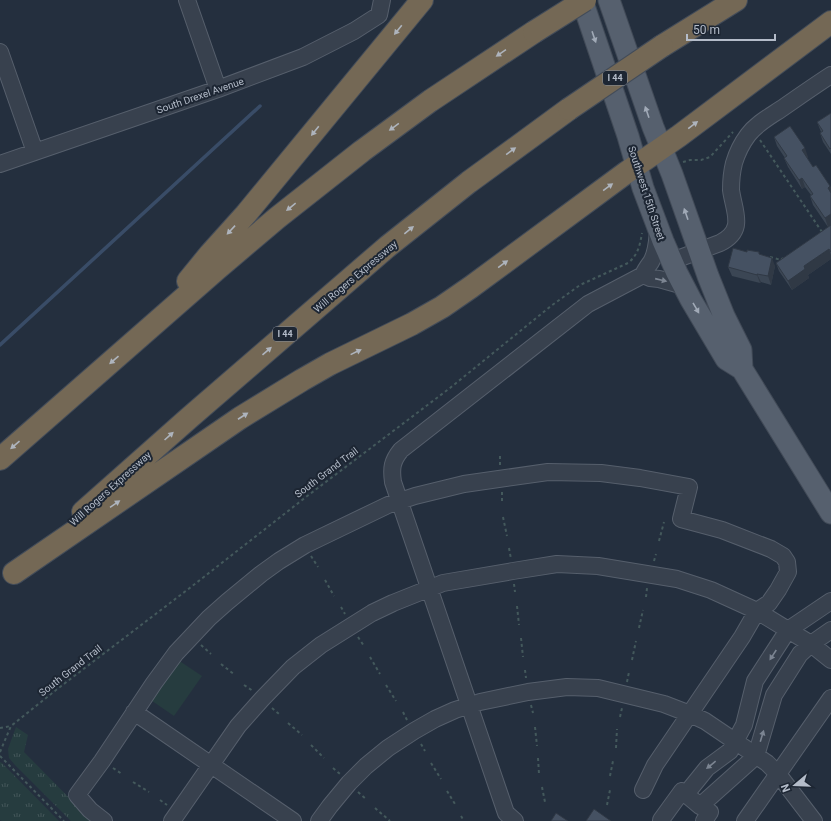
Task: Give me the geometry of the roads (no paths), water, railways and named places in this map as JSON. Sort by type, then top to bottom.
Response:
[{"type":"highway","points":[[157,322],[210,254],[246,214],[422,0]]},
{"type":"highway","points":[[0,459],[271,223],[350,160],[430,101],[534,32],[586,0]]},
{"type":"highway","name":"Will Rogers Expressway","points":[[7,579],[189,418],[381,252],[469,182],[569,109],[662,46],[736,0]]},
{"type":"highway","points":[[7,579],[240,418],[330,364],[412,324],[478,282],[662,148],[831,22]]},
{"type":"main road","name":"Southwest 15th Street","points":[[582,0],[637,166],[643,188],[651,231],[672,261],[702,319],[726,359],[742,369],[831,513]]},
{"type":"main road","name":"Southwest 15th Street","points":[[609,0],[653,128],[672,174],[718,302],[741,350],[742,369]]},
{"type":"street","points":[[186,0],[218,89]]},
{"type":"street","name":"South Drexel Avenue","points":[[0,164],[218,89],[303,57],[354,31],[379,15],[382,0]]},
{"type":"street","points":[[0,52],[34,152]]},
{"type":"street","points":[[672,261],[726,240],[734,232],[737,220],[731,188],[732,172],[737,156],[748,135],[765,120],[831,75]]},
{"type":"street","points":[[515,821],[506,813],[469,706],[399,501],[393,482],[392,465],[401,450],[588,304],[643,275],[655,253],[651,231]]},
{"type":"street","points":[[643,275],[684,286]]},
{"type":"street","points":[[104,821],[90,810],[77,795],[176,653],[208,618],[261,574],[305,545],[381,508],[399,501],[464,484],[548,472],[609,474],[688,487],[681,519],[722,530],[771,549],[783,556],[787,562],[788,572],[778,590],[769,603],[757,611],[742,637],[655,765],[643,790]]},
{"type":"street","points":[[172,821],[238,726],[293,667],[322,645],[372,613],[443,583],[558,564],[598,566],[677,579],[711,590],[757,611],[810,644],[831,660]]},
{"type":"street","points":[[686,794],[707,768],[730,751],[744,725],[755,682],[788,630],[831,601]]},
{"type":"street","points":[[662,821],[661,820],[682,791],[702,813],[756,756],[774,695],[800,654],[810,644],[831,630]]},
{"type":"street","points":[[319,821],[330,806],[366,766],[388,748],[435,719],[480,702],[528,692],[567,687],[598,688],[625,694],[664,704],[706,721],[767,763],[778,774],[814,821]]},
{"type":"street","points":[[744,821],[831,698]]},
{"type":"street","points":[[134,712],[293,821]]},
{"type":"waterway","points":[[0,345],[260,106]]}]
